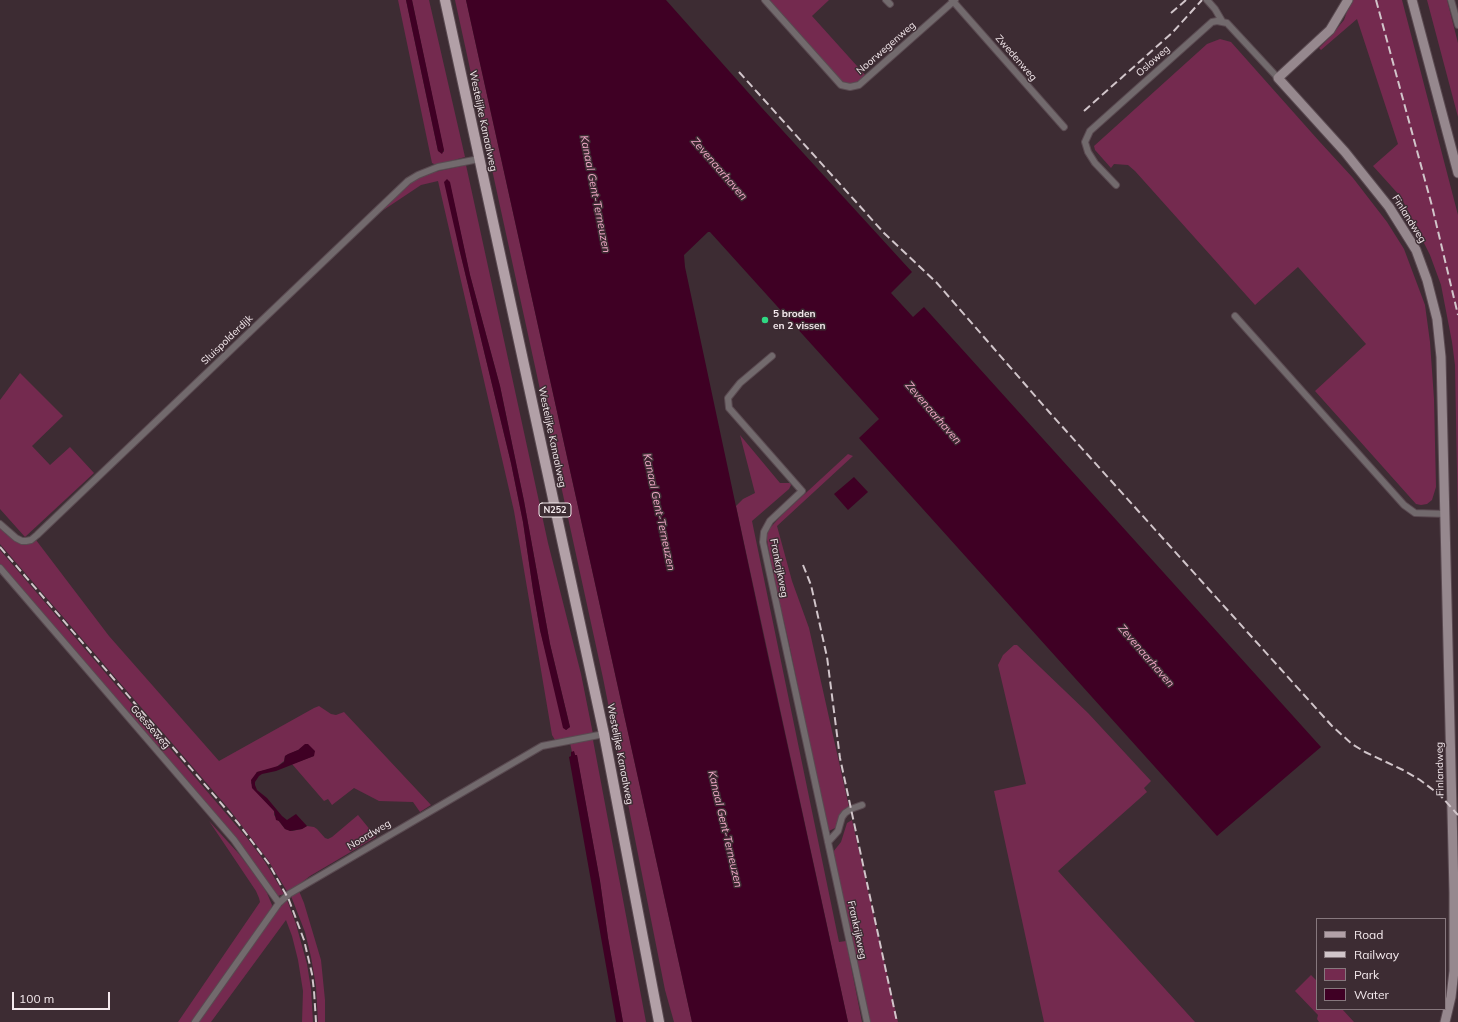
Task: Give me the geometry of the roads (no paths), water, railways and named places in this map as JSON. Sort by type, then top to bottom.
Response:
[{"type":"main road","name":"Westelijke Kanaalweg","points":[[445,0],[604,734],[659,1022]]},
{"type":"street","name":"Noorwegenweg","points":[[764,0],[841,85],[850,87],[859,85],[954,0]]},
{"type":"street","name":"Zwedenweg","points":[[954,0],[1064,127]]},
{"type":"street","points":[[1207,0],[1215,9],[1222,21],[1227,23],[1235,30],[1278,78],[1330,30],[1348,0]]},
{"type":"street","points":[[1412,0],[1458,173]]},
{"type":"street","points":[[1451,0],[1458,26]]},
{"type":"street","name":"Osloweg","points":[[1116,185],[1095,163],[1088,152],[1085,142],[1090,131],[1208,25],[1217,21],[1222,21]]},
{"type":"street","name":"Finlandweg","points":[[1278,78],[1370,181],[1390,207],[1416,250],[1427,280],[1437,319],[1441,357],[1446,514],[1454,971],[1451,997],[1445,1022]]},
{"type":"street","name":"Sluispolderdijk","points":[[0,524],[16,538],[22,541],[26,541],[37,535],[408,181],[418,175],[438,167],[479,159]]},
{"type":"street","points":[[1235,316],[1404,505],[1415,513],[1446,514]]},
{"type":"street","name":"Frankrijkweg","points":[[772,356],[740,383],[728,398],[728,408],[802,491],[770,521],[764,532],[763,542],[867,1022]]},
{"type":"street","name":"Goesseweg","points":[[0,568],[229,834],[251,862],[279,903]]},
{"type":"street","name":"Noordweg","points":[[195,1022],[279,903],[296,890],[542,746],[604,734]]},
{"type":"street","points":[[828,842],[838,832],[842,817],[845,813],[862,805]]},
{"type":"water","points":[[406,0],[412,0],[444,150],[442,154],[438,151]]},
{"type":"water","points":[[466,0],[666,0],[762,108],[912,272],[891,293],[913,317],[924,307],[1321,747],[1217,836],[859,438],[879,419],[710,232],[708,232],[684,255],[685,267],[848,1022],[692,1022]]},
{"type":"water","points":[[447,179],[450,182],[470,275],[500,386],[524,501],[550,644],[570,727],[566,730],[563,728],[540,630],[523,522],[511,463],[444,182]]},
{"type":"water","points":[[854,477],[868,492],[848,510],[834,494]]},
{"type":"water","points":[[305,744],[308,744],[315,751],[314,756],[276,771],[262,774],[255,782],[257,790],[267,798],[282,816],[287,820],[296,814],[307,826],[302,829],[290,831],[285,829],[279,821],[276,820],[274,811],[252,788],[251,780],[257,772],[278,766],[284,762],[285,756],[298,750]]},
{"type":"water","points":[[574,751],[575,755],[577,755],[600,881],[608,938],[623,1022],[616,1022],[569,757],[571,756],[571,752]]},
{"type":"railway","points":[[1171,13],[1186,0]]},
{"type":"railway","points":[[1084,111],[1172,33],[1202,0]]},
{"type":"railway","points":[[1376,0],[1432,206],[1458,315]]},
{"type":"railway","points":[[739,72],[884,233],[936,282],[1050,413],[1332,726],[1352,744],[1365,752],[1420,780],[1440,795],[1458,815]]},
{"type":"railway","points":[[0,547],[238,823],[269,864],[289,900],[304,940],[312,974],[316,1022]]},
{"type":"railway","points":[[803,565],[811,585],[827,657],[840,758],[897,1022]]},
{"type":"place","name":"5 broden en 2 vissen","points":[[765,320]]},
{"type":"water label","name":"Zevenaarhaven","points":[[719,169]]},
{"type":"water label","name":"Kanaal Gent-Terneuzen","points":[[595,194]]},
{"type":"water label","name":"Zevenaarhaven","points":[[933,413]]},
{"type":"water label","name":"Kanaal Gent-Terneuzen","points":[[659,512]]},
{"type":"water label","name":"Zevenaarhaven","points":[[1146,656]]},
{"type":"water label","name":"Kanaal Gent-Terneuzen","points":[[725,829]]}]
